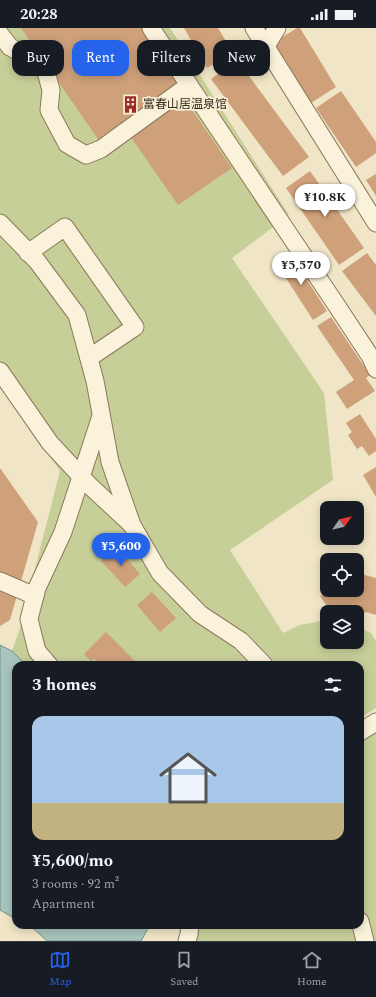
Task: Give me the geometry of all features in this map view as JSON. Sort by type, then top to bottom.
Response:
[{"type":"lane","points":[[151,28],[370,356],[376,369]]},
{"type":"lane","points":[[254,28],[262,40]]},
{"type":"lane","points":[[270,40],[277,28]]},
{"type":"lane","points":[[0,34],[10,47],[32,59],[46,72],[51,90],[49,110],[67,144],[86,155],[102,149],[189,85]]},
{"type":"lane","points":[[270,52],[376,223]]},
{"type":"lane","points":[[0,223],[37,261],[77,315],[95,380],[110,462],[132,525],[160,574],[200,614],[241,641],[260,661]]},
{"type":"lane","points":[[28,253],[65,227],[135,327],[89,358]]},
{"type":"lane","points":[[0,371],[50,443],[81,476],[132,525]]},
{"type":"lane","points":[[46,661],[37,651],[29,619],[37,588],[63,532],[101,414]]},
{"type":"lane","points":[[0,581],[35,596]]},
{"type":"lane","points":[[364,730],[376,722]]},
{"type":"lane","points":[[187,941],[190,929]]},
{"type":"lane","points":[[362,929],[365,941]]},
{"type":"green space","points":[[0,28],[170,28],[178,40],[137,40],[137,76],[201,76],[289,215],[232,258],[324,393],[333,480],[230,550],[283,633],[300,625],[320,621],[320,649],[364,649],[364,630],[371,633],[376,641],[376,708],[364,716],[364,661],[22,661],[12,651],[19,631],[60,471],[0,386]]},
{"type":"green space","points":[[376,722],[376,941],[187,941],[186,929],[364,929],[364,730]]},
{"type":"water","points":[[0,645],[12,651],[22,661],[12,661],[12,917],[0,910]]},
{"type":"water","points":[[34,929],[148,929],[141,941],[47,941]]},
{"type":"building","name":"富春山居温泉馆","points":[[21,28],[146,28],[154,40],[137,40],[137,76],[179,76],[181,79],[174,84],[232,168],[178,205],[121,123],[98,139],[54,76],[64,76],[64,40],[29,40]]},
{"type":"building","points":[[184,28],[218,28],[225,40],[213,40],[213,65],[207,68],[205,65],[205,40],[191,40]]},
{"type":"building","points":[[297,28],[300,28],[336,87],[311,103],[273,43]]},
{"type":"building","points":[[215,76],[249,76],[309,157],[283,176],[211,79]]},
{"type":"building","points":[[341,91],[376,142],[376,153],[356,167],[316,108]]},
{"type":"building","points":[[310,171],[364,248],[339,265],[286,188]]},
{"type":"building","points":[[376,174],[376,196],[366,180]]},
{"type":"building","points":[[289,252],[327,311],[313,320],[275,261]]},
{"type":"building","points":[[367,253],[376,265],[376,316],[342,271]]},
{"type":"building","points":[[331,317],[370,375],[366,378],[375,391],[347,409],[336,392],[354,380],[317,326]]},
{"type":"building","points":[[360,414],[376,439],[376,451],[369,456],[362,446],[357,449],[348,435],[352,432],[346,423]]},
{"type":"building","points":[[376,467],[376,497],[363,475]]},
{"type":"building","points":[[0,468],[38,522],[10,620],[0,626]]},
{"type":"building","points":[[117,547],[140,574],[125,587],[101,561]]},
{"type":"building","points":[[364,575],[376,578],[376,615],[366,612],[364,613],[364,605],[326,605],[321,597],[364,597]]},
{"type":"building","points":[[152,592],[176,618],[160,632],[137,605]]},
{"type":"building","points":[[106,632],[135,661],[96,661],[94,659],[91,661],[84,654]]},
{"type":"place","name":"富春山居温泉馆","points":[[130,104]]}]
